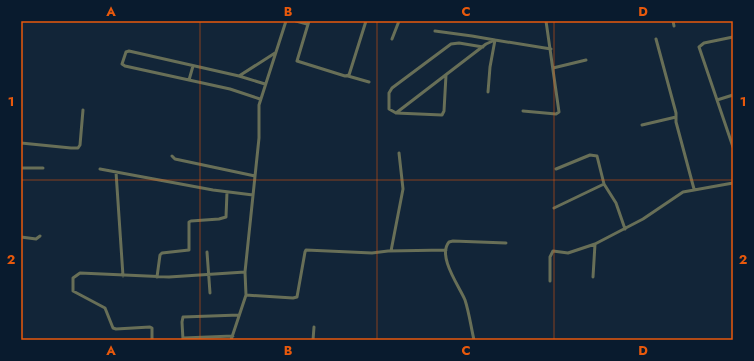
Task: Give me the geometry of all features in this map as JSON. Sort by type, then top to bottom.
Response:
[{"type":"street","points":[[239,315],[183,317],[183,339],[232,338],[246,295],[245,272],[259,138],[258,113],[260,99],[286,21]]},
{"type":"street","points":[[296,21],[308,23],[297,61],[344,76],[369,82]]},
{"type":"street","points":[[348,76],[366,21]]},
{"type":"street","points":[[392,39],[399,21]]},
{"type":"street","points":[[523,111],[558,113],[546,21]]},
{"type":"street","points":[[672,21],[674,26]]},
{"type":"street","points":[[435,31],[550,49]]},
{"type":"street","points":[[733,37],[704,43],[699,47],[733,147]]},
{"type":"street","points":[[656,39],[694,189]]},
{"type":"street","points":[[396,113],[483,47],[495,40]]},
{"type":"street","points":[[488,92],[490,67],[495,40]]},
{"type":"street","points":[[446,75],[444,111],[442,115],[396,113],[390,111],[388,107],[389,93],[392,88],[451,44],[459,43],[483,47]]},
{"type":"street","points":[[260,99],[230,89],[122,65],[126,52],[129,51],[239,76],[265,84]]},
{"type":"street","points":[[239,76],[276,53]]},
{"type":"street","points":[[553,68],[586,60]]},
{"type":"street","points":[[188,80],[193,66]]},
{"type":"street","points":[[717,100],[733,95]]},
{"type":"street","points":[[21,143],[78,148],[80,145],[84,110]]},
{"type":"street","points":[[642,126],[676,117]]},
{"type":"street","points":[[391,251],[403,188],[400,153]]},
{"type":"street","points":[[556,168],[590,155],[595,155],[599,158],[604,184],[616,204],[625,229]]},
{"type":"street","points":[[172,156],[175,159],[255,176]]},
{"type":"street","points":[[21,168],[43,168]]},
{"type":"street","points":[[100,169],[253,196]]},
{"type":"street","points":[[116,172],[123,276]]},
{"type":"street","points":[[550,281],[550,256],[553,251],[568,253],[595,244],[649,215],[679,193],[694,189],[733,183]]},
{"type":"street","points":[[554,208],[604,184]]},
{"type":"street","points":[[157,277],[160,255],[162,253],[189,250],[189,222],[226,217],[227,192]]},
{"type":"street","points":[[21,237],[36,239],[40,236]]},
{"type":"street","points":[[474,340],[464,300],[452,277],[446,250],[448,243],[451,241],[506,243]]},
{"type":"street","points":[[593,277],[595,244]]},
{"type":"street","points":[[246,295],[297,297],[304,252],[306,250],[372,253],[391,251],[446,250]]},
{"type":"street","points":[[207,252],[210,293]]},
{"type":"street","points":[[152,340],[152,328],[150,327],[113,328],[105,308],[73,291],[72,278],[80,273],[157,277],[245,272]]},
{"type":"street","points":[[313,340],[314,327]]}]
